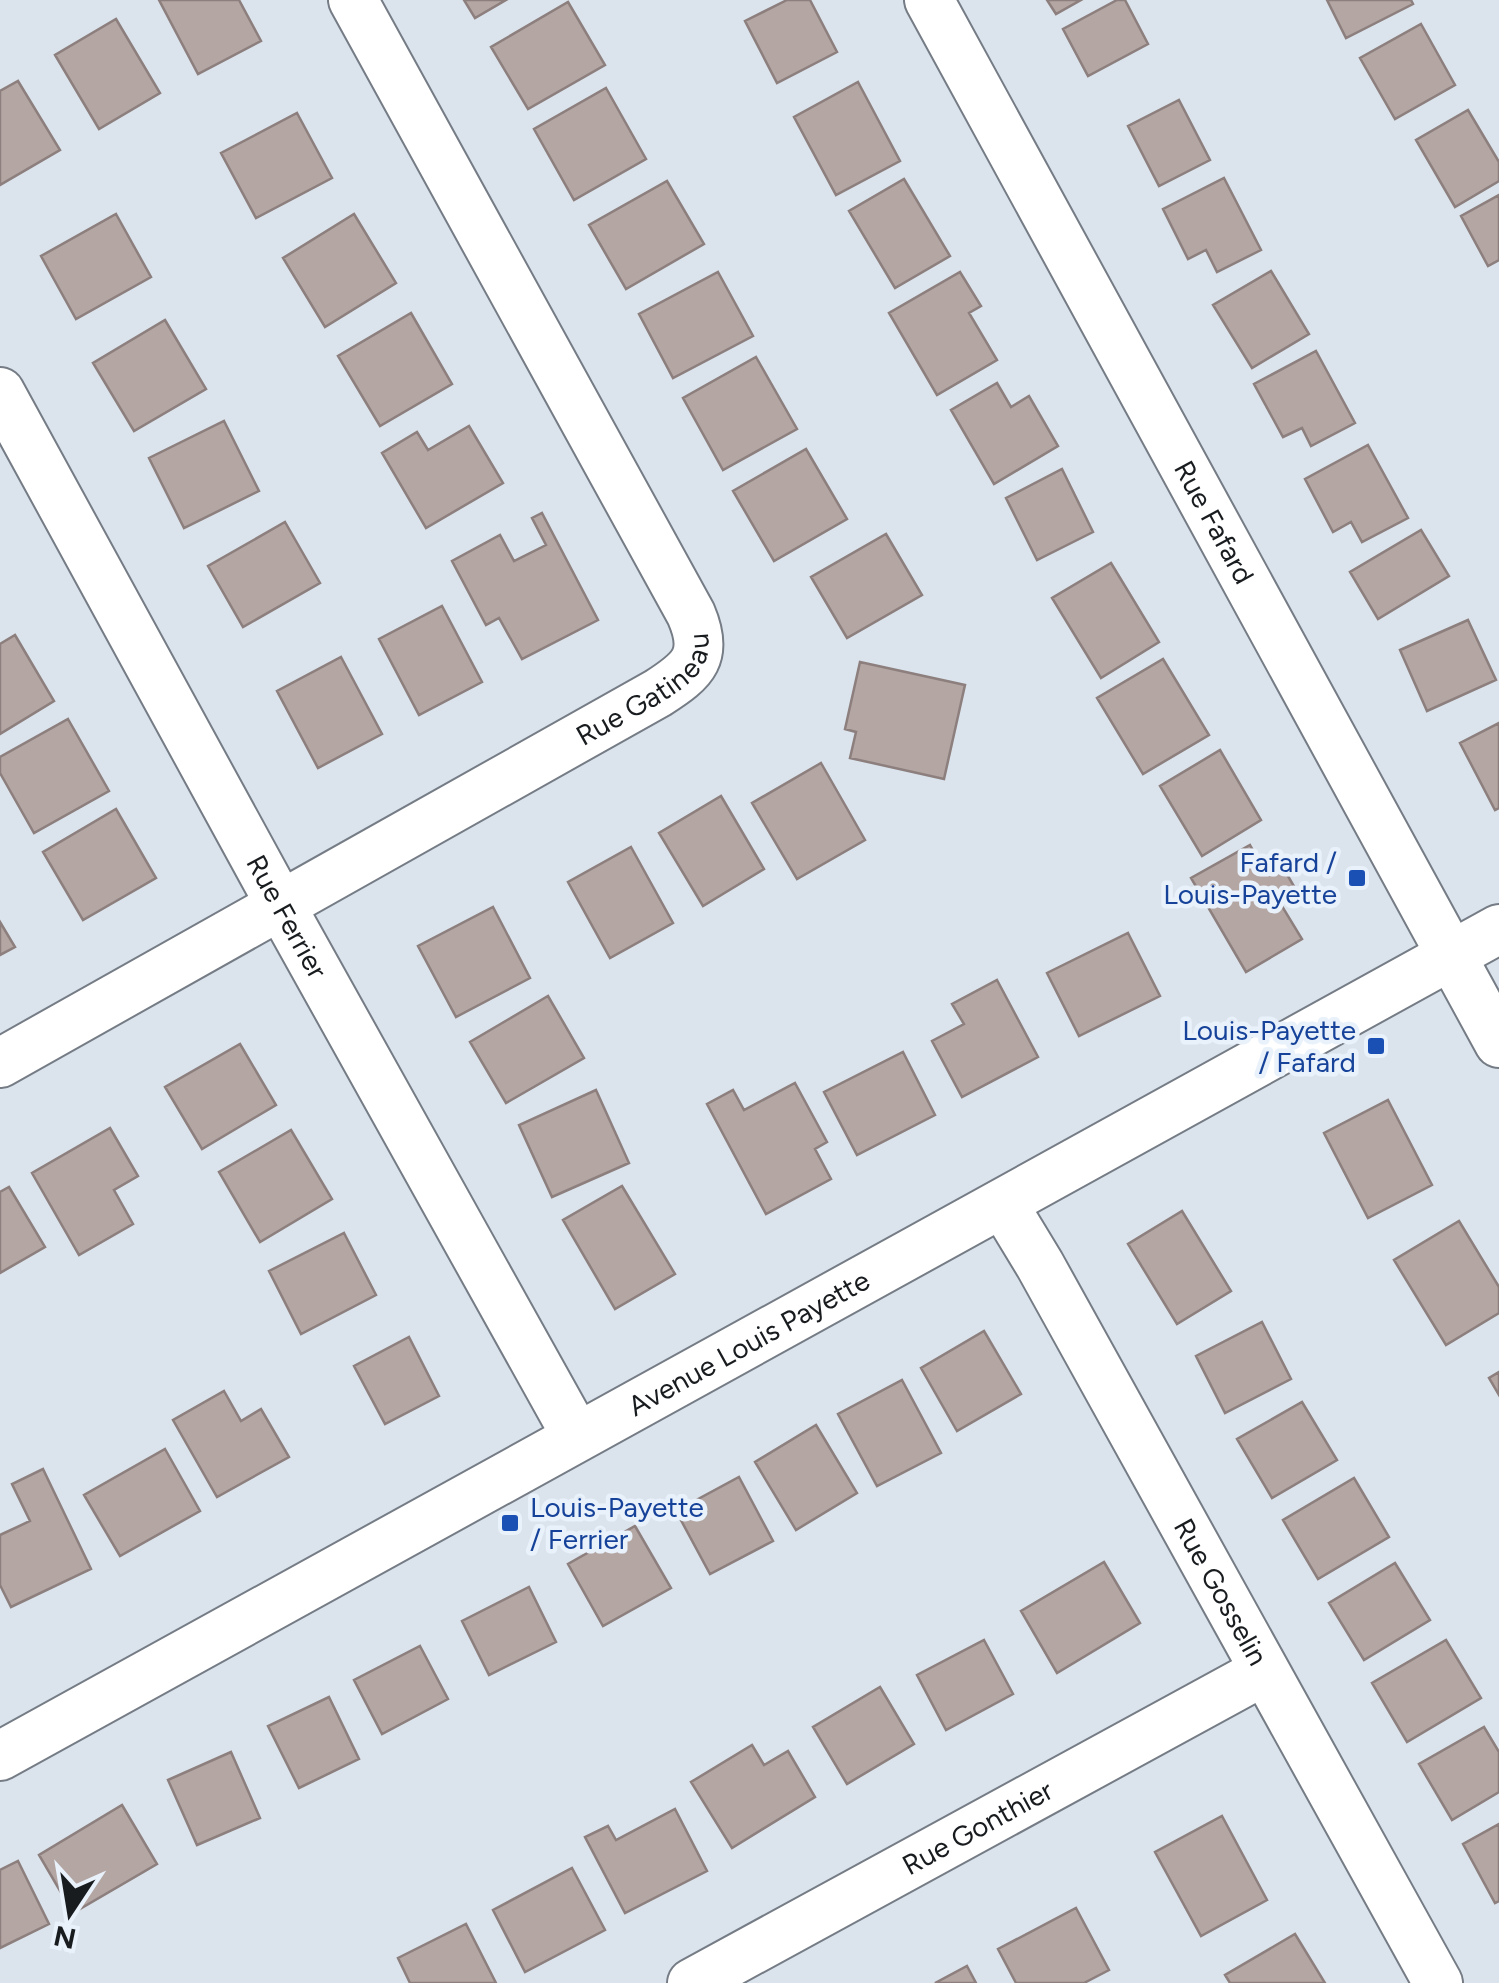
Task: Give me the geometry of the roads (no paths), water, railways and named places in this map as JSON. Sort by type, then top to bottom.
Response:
[{"type":"street","name":"Rue Gatineau","points":[[0,1063],[658,693],[685,674],[694,664],[700,647],[691,614],[353,0]]},
{"type":"street","name":"Rue Fafard","points":[[929,0],[1499,1043]]},
{"type":"street","name":"Rue Ferrier","points":[[0,392],[576,1437]]},
{"type":"street","name":"Avenue Louis Payette","points":[[0,1756],[1499,929]]},
{"type":"street","name":"Rue Gosselin","points":[[1003,1204],[1438,1983]]},
{"type":"street","name":"Rue Gonthier","points":[[692,1983],[1264,1670]]},
{"type":"place","name":"Fafard / Louis-Payette","points":[[1357,878]]},
{"type":"place","name":"Louis-Payette / Fafard","points":[[1376,1046]]},
{"type":"place","name":"Louis-Payette / Ferrier","points":[[510,1523]]}]
